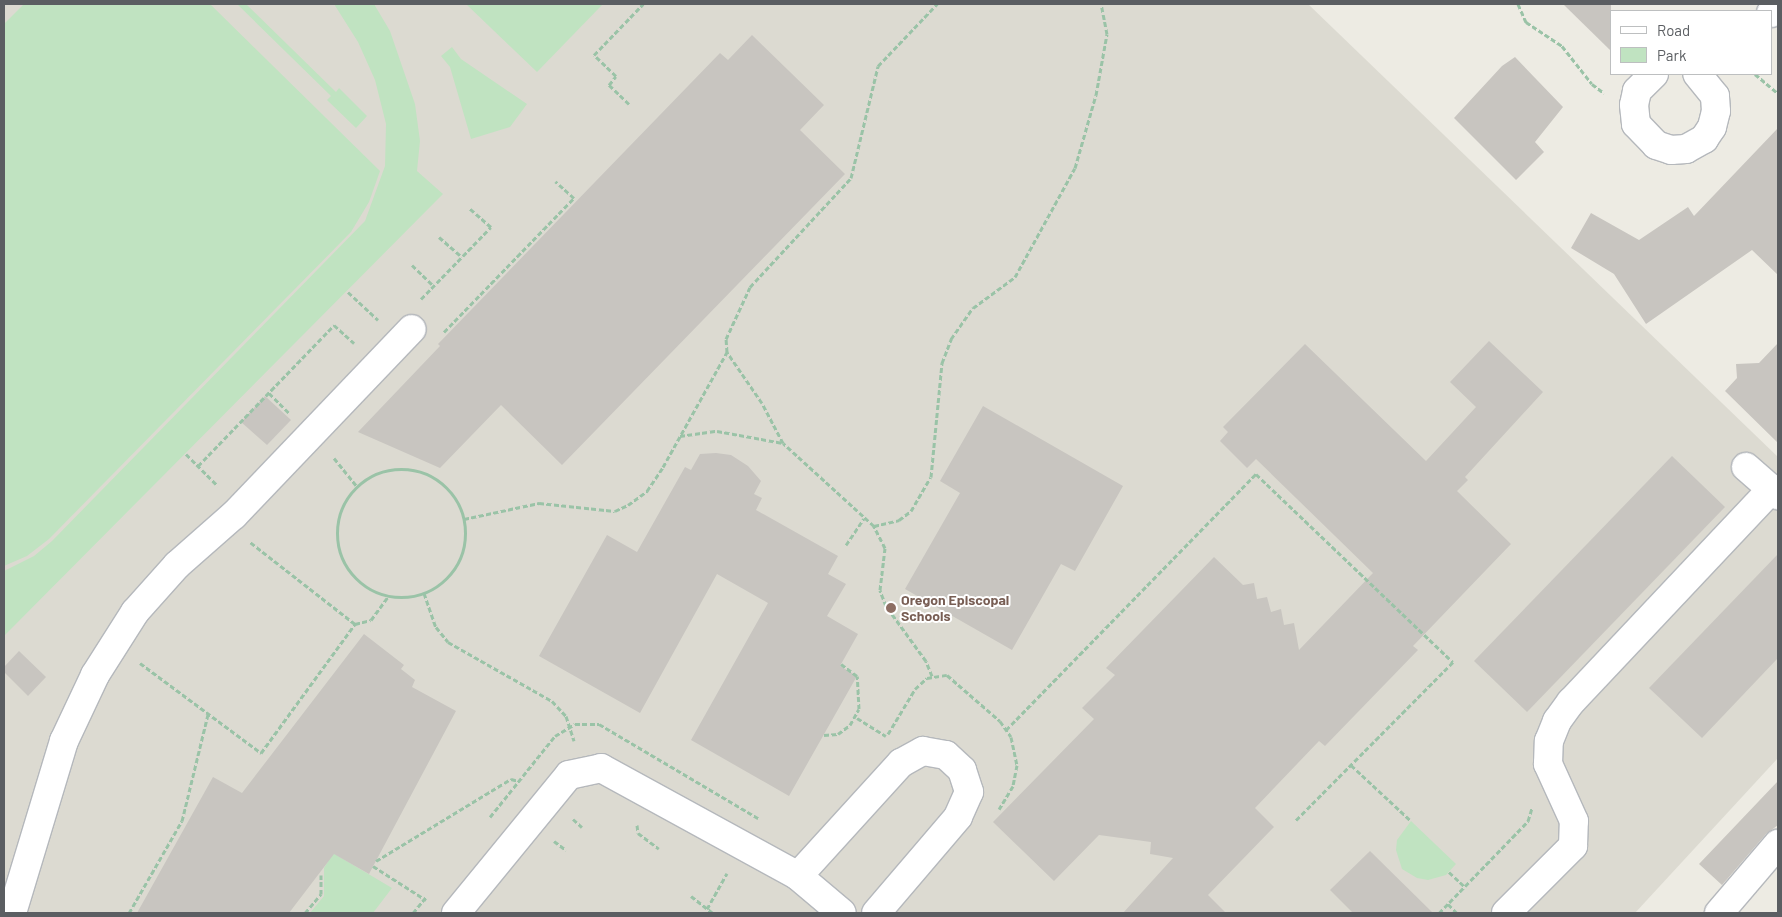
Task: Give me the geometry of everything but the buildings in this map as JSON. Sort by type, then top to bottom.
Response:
[{"type":"street","points":[[1653,75],[1637,92],[1634,105],[1636,124],[1645,137],[1656,145],[1671,150],[1686,148],[1704,138],[1712,127],[1716,111],[1715,96],[1703,75]]},
{"type":"street","points":[[12,913],[64,741],[95,675],[135,612],[177,565],[234,515],[412,329]]},
{"type":"street","points":[[1506,913],[1573,846],[1574,821],[1548,764],[1549,741],[1557,721],[1571,702],[1775,492],[1746,467]]},
{"type":"street","points":[[798,876],[901,763],[923,751],[946,755],[962,770],[970,792],[958,816],[876,913]]},
{"type":"street","points":[[443,909],[547,802],[569,775],[601,768],[798,876],[842,913]]},
{"type":"street","points":[[1719,913],[1778,844]]},
{"type":"path","points":[[630,104],[609,85],[616,76],[594,55],[644,4]]},
{"type":"path","points":[[932,676],[926,661],[886,606],[880,590],[885,548],[874,526],[783,443],[762,403],[728,352],[726,339],[750,287],[851,178],[878,66],[937,4]]},
{"type":"path","points":[[874,526],[899,520],[911,511],[931,477],[942,363],[951,339],[973,308],[1015,277],[1075,168],[1096,95],[1107,34],[1101,4]]},
{"type":"path","points":[[1518,4],[1526,22],[1562,46],[1592,84],[1634,105]]},
{"type":"path","points":[[1756,75],[1778,93]]},
{"type":"path","points":[[439,337],[574,198],[555,181]]},
{"type":"path","points":[[439,237],[462,257]]},
{"type":"path","points":[[412,265],[434,286]]},
{"type":"path","points":[[198,466],[334,326],[360,349]]},
{"type":"path","points":[[464,519],[539,503],[615,511],[628,505],[647,491],[728,352]]},
{"type":"path","points":[[680,436],[717,431],[783,443]]},
{"type":"path","points":[[186,454],[223,490],[245,538],[355,624]]},
{"type":"path","points":[[402,468],[423,472],[447,488],[456,499],[464,519],[465,540],[459,561],[447,578],[424,593],[409,597],[388,596],[368,589],[352,575],[340,557],[336,536],[338,515],[348,496],[357,486],[381,471],[402,468]]},
{"type":"path","points":[[1006,730],[1256,474],[1453,662],[1295,821]]},
{"type":"path","points":[[846,546],[864,518]]},
{"type":"path","points":[[424,593],[436,627],[448,642],[552,701]]},
{"type":"path","points":[[133,659],[261,753],[355,624],[371,620],[388,596]]},
{"type":"path","points":[[824,735],[838,734],[856,718],[858,681],[854,672],[841,664]]},
{"type":"path","points":[[129,913],[182,821],[208,714]]},
{"type":"path","points":[[856,718],[886,736]]},
{"type":"path","points":[[1351,765],[1411,821]]},
{"type":"path","points":[[1439,913],[1528,821],[1538,787],[1552,773]]},
{"type":"path","points":[[376,861],[511,779],[519,781],[547,802]]},
{"type":"path","points":[[373,866],[443,909]]},
{"type":"path","points":[[1449,872],[1465,886]]},
{"type":"path","points":[[305,913],[321,894],[321,875]]},
{"type":"path","points":[[691,896],[713,913]]},
{"type":"path","points":[[1448,904],[1457,913]]},
{"type":"shaded area","name":"Oregon Episcopal Schools","points":[[4,4],[1308,4],[1778,457],[1778,758],[1635,913],[4,913]]},
{"type":"green space","points":[[24,4],[210,4],[380,171],[369,202],[351,232],[49,539],[27,556],[4,566],[4,24]]},
{"type":"green space","points":[[237,4],[246,4],[336,92],[339,88],[367,116],[356,128],[327,100],[331,96]]},
{"type":"green space","points":[[334,4],[374,4],[390,31],[415,104],[420,141],[417,171],[443,194],[4,636],[4,571],[34,556],[52,541],[365,221],[385,166],[386,124],[375,80],[358,42]]},
{"type":"green space","points":[[466,4],[603,4],[537,72]]},
{"type":"green space","points":[[452,47],[461,59],[527,104],[510,127],[471,139],[450,67],[441,56]]},
{"type":"green space","points":[[1411,821],[1456,864],[1446,875],[1428,880],[1417,878],[1402,869],[1396,850],[1397,840]]},
{"type":"green space","points":[[333,853],[392,888],[373,913],[310,913],[324,896],[324,868]]},
{"type":"place","name":"Oregon Episcopal Schools","points":[[891,608]]}]
